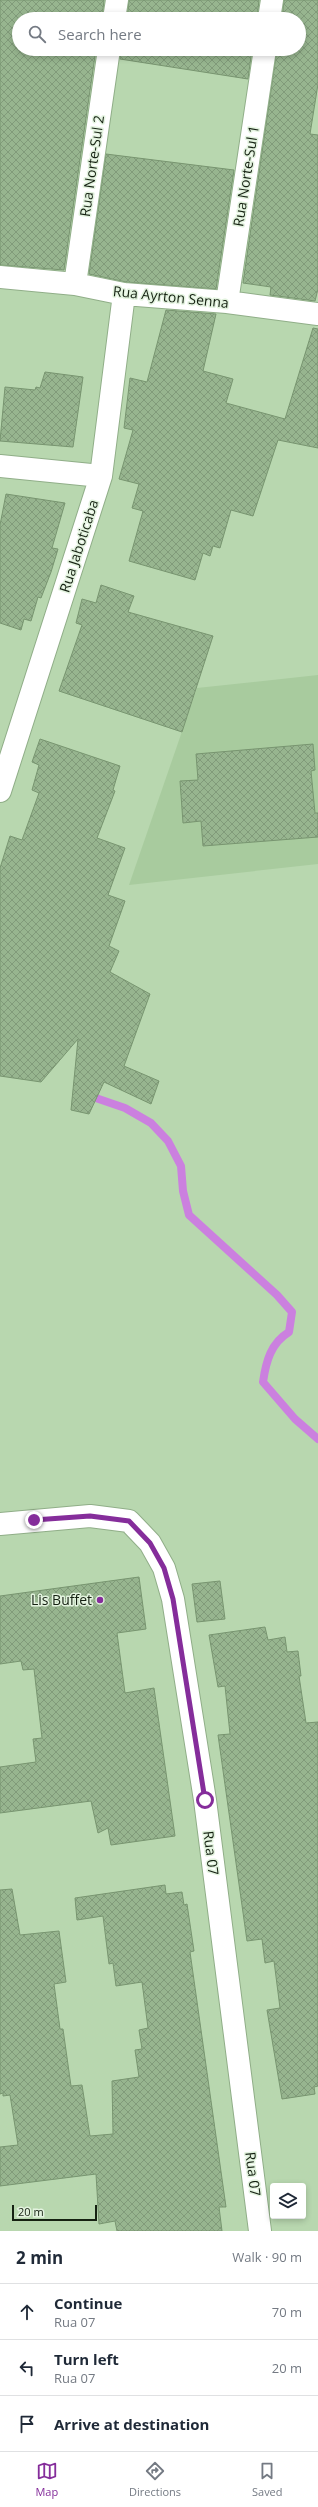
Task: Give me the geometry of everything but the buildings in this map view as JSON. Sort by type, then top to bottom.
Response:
[{"type":"street","points":[[115,12],[116,0]]},
{"type":"street","points":[[270,12],[272,0]]},
{"type":"street","name":"Rua Norte-Sul 2","points":[[75,284],[108,56]]},
{"type":"street","name":"Rua Norte-Sul 1","points":[[227,302],[264,56]]},
{"type":"street","name":"Rua Ayrton Senna","points":[[0,277],[75,284],[124,294],[227,302],[318,314]]},
{"type":"street","name":"Rua Jaboticaba","points":[[0,791],[101,476],[124,294]]},
{"type":"street","points":[[0,466],[101,476]]},
{"type":"street","name":"Rua 07","points":[[0,1524],[90,1516],[129,1521],[150,1543],[164,1568],[173,1599],[205,1800],[260,2231]]},
{"type":"shaded area","points":[[318,675],[318,864],[129,885],[197,688]]},
{"type":"waterway","points":[[87,1095],[125,1108],[151,1123],[168,1141],[181,1166],[183,1191],[189,1215],[277,1295],[292,1312],[289,1332],[283,1336],[270,1353],[263,1382],[295,1419],[318,1439]]},
{"type":"place","name":"Lis Buffet","points":[[100,1600]]},
{"type":"route","points":[[34,1520],[90,1516],[129,1521],[150,1543],[164,1568],[173,1599],[205,1800]]}]
